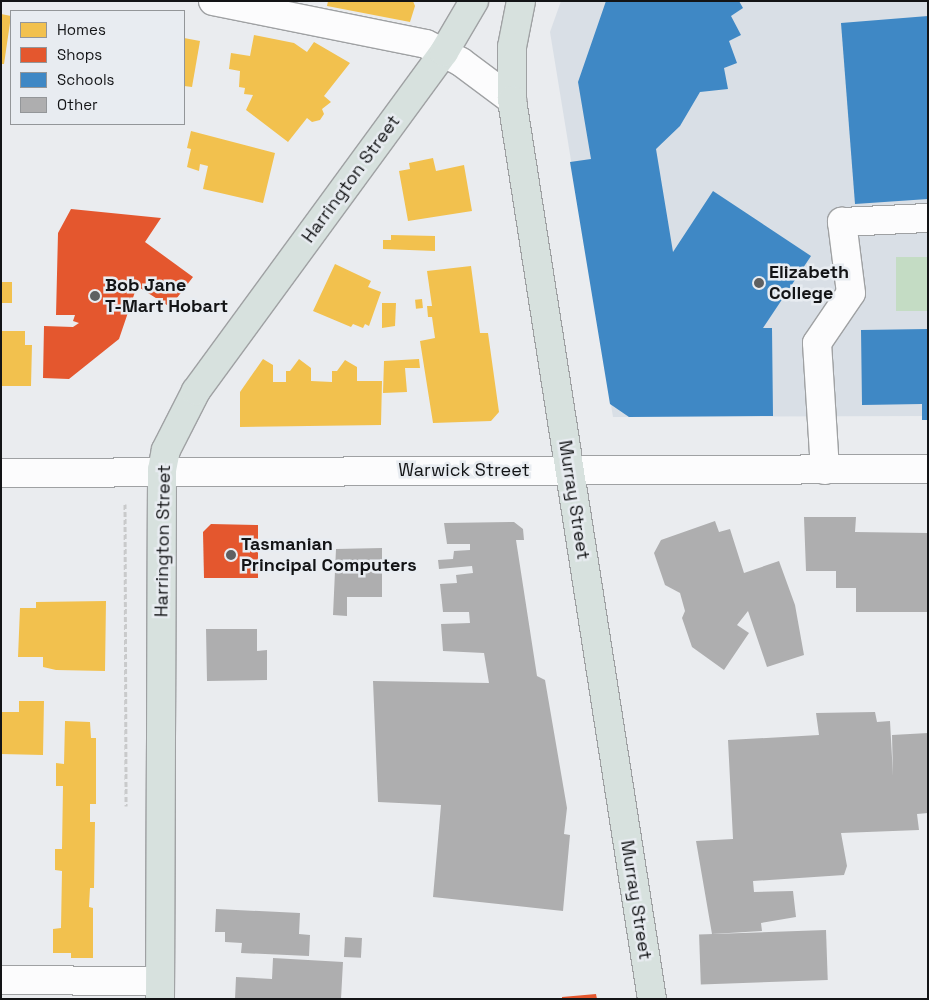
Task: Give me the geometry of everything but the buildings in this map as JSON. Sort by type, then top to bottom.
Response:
[{"type":"main road","points":[[444,52],[474,1]]},
{"type":"main road","name":"Murray Street","points":[[521,1],[512,46],[512,100],[652,999]]},
{"type":"main road","name":"Harrington Street","points":[[160,990],[162,470],[174,429],[196,391],[444,52]]},
{"type":"street","points":[[213,1],[408,39],[444,52],[512,100]]},
{"type":"street","points":[[825,470],[817,343],[851,293],[842,222],[928,218]]},
{"type":"street","name":"Warwick Street","points":[[1,473],[162,470],[928,469]]},
{"type":"street","points":[[1,980],[160,990]]},
{"type":"path","points":[[125,471],[126,816]]},
{"type":"shaded area","name":"Elizabeth College","points":[[561,1],[928,1],[928,416],[613,417],[550,32]]},
{"type":"green space","points":[[896,257],[928,257],[928,311],[896,311]]},
{"type":"place","name":"Elizabeth College","points":[[759,283]]},
{"type":"place","name":"Bob Jane T-Mart Hobart","points":[[95,296]]},
{"type":"place","name":"Tasmanian Principal Computers","points":[[231,555]]}]
